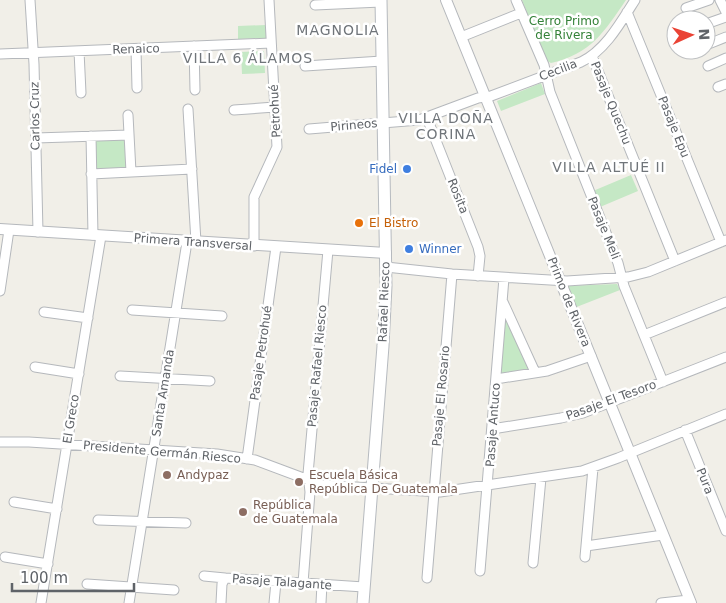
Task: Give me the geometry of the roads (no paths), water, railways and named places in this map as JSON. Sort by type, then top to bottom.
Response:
[{"type":"main road","name":"Rafael Riesco","points":[[363,603],[383,346],[386,267],[381,1]]},
{"type":"street","name":"Carlos Cruz","points":[[30,0],[34,53],[38,232]]},
{"type":"street","name":"Petrohué","points":[[254,246],[254,197],[277,147],[269,0]]},
{"type":"street","name":"Primo de Rivera","points":[[446,0],[690,601]]},
{"type":"street","name":"Pasaje Meli","points":[[516,0],[544,64],[550,92],[663,382]]},
{"type":"street","name":"Cecilia","points":[[486,98],[592,56],[599,50],[635,0]]},
{"type":"street","points":[[686,8],[709,0]]},
{"type":"street","points":[[720,0],[726,12]]},
{"type":"street","points":[[315,5],[381,1]]},
{"type":"street","name":"Pasaje Epu","points":[[627,12],[724,242]]},
{"type":"street","points":[[461,37],[521,13]]},
{"type":"street","name":"Renaico","points":[[0,54],[271,43]]},
{"type":"street","points":[[194,46],[195,90]]},
{"type":"street","points":[[136,48],[137,88]]},
{"type":"street","points":[[79,51],[81,93]]},
{"type":"street","name":"Pasaje Quechu","points":[[592,56],[675,261]]},
{"type":"street","points":[[708,66],[726,58]]},
{"type":"street","points":[[305,66],[382,61]]},
{"type":"street","name":"Pirineos","points":[[309,129],[428,118],[478,98],[486,98]]},
{"type":"street","points":[[234,110],[275,107]]},
{"type":"street","name":"Santa Amanda","points":[[129,603],[176,313],[192,242],[192,169],[188,109]]},
{"type":"street","points":[[128,115],[131,172]]},
{"type":"street","name":"Rosita","points":[[428,118],[478,247],[480,256],[478,276]]},
{"type":"street","points":[[36,138],[129,135]]},
{"type":"street","name":"El Greco","points":[[41,603],[88,318],[97,236],[91,174],[90,136]]},
{"type":"street","points":[[91,174],[192,169]]},
{"type":"street","points":[[0,291],[4,230]]},
{"type":"street","name":"Primera Transversal","points":[[4,230],[386,253]]},
{"type":"street","points":[[386,267],[452,274],[560,281],[622,277],[642,274],[724,242]]},
{"type":"street","name":"Pasaje Petrohué","points":[[247,459],[276,247]]},
{"type":"street","name":"Pasaje Rafael Riesco","points":[[303,583],[310,492],[308,474],[328,250]]},
{"type":"street","name":"Pasaje El Rosario","points":[[427,578],[452,274]]},
{"type":"street","name":"Pasaje Antuco","points":[[480,571],[504,278]]},
{"type":"street","points":[[502,301],[535,372]]},
{"type":"street","points":[[644,335],[726,302]]},
{"type":"street","points":[[132,310],[222,316]]},
{"type":"street","points":[[44,312],[88,318]]},
{"type":"street","points":[[496,379],[552,369],[591,356]]},
{"type":"street","name":"Pasaje El Tesoro","points":[[492,429],[571,416],[726,357]]},
{"type":"street","points":[[35,366],[79,374]]},
{"type":"street","points":[[120,376],[210,381]]},
{"type":"street","name":"Presidente Germán Riesco","points":[[0,442],[67,444],[204,453],[262,462],[322,485],[433,492],[488,486],[593,468],[726,414]]},
{"type":"street","name":"Pura","points":[[685,430],[726,531]]},
{"type":"street","points":[[585,557],[593,468]]},
{"type":"street","points":[[533,563],[541,478]]},
{"type":"street","points":[[14,502],[57,508]]},
{"type":"street","points":[[98,520],[186,523]]},
{"type":"street","points":[[586,546],[663,535]]},
{"type":"street","points":[[5,557],[48,564]]},
{"type":"street","points":[[204,576],[225,578]]},
{"type":"street","name":"Pasaje Talagante","points":[[221,603],[222,584],[225,578],[364,587]]},
{"type":"street","points":[[274,603],[276,582]]},
{"type":"street","points":[[87,584],[174,590]]},
{"type":"street","points":[[321,603],[322,584]]},
{"type":"street","points":[[666,603],[690,601]]},
{"type":"place","name":"Fidel","points":[[407,169]]},
{"type":"place","name":"El Bistro","points":[[359,223]]},
{"type":"place","name":"Winner","points":[[409,249]]},
{"type":"place","name":"Andypaz","points":[[167,475]]},
{"type":"place","name":"Escuela Básica República De Guatemala","points":[[299,482]]},
{"type":"place","name":"República de Guatemala","points":[[243,512]]},
{"type":"district","name":"MAGNOLIA","points":[[338,30]]},
{"type":"district","name":"VILLA 6 ÁLAMOS","points":[[248,58]]},
{"type":"district","name":"VILLA DOÑA CORINA","points":[[446,126]]},
{"type":"district","name":"VILLA ALTUÉ II","points":[[609,167]]},
{"type":"park label","name":"Cerro Primo de Rivera","points":[[564,28]]}]
